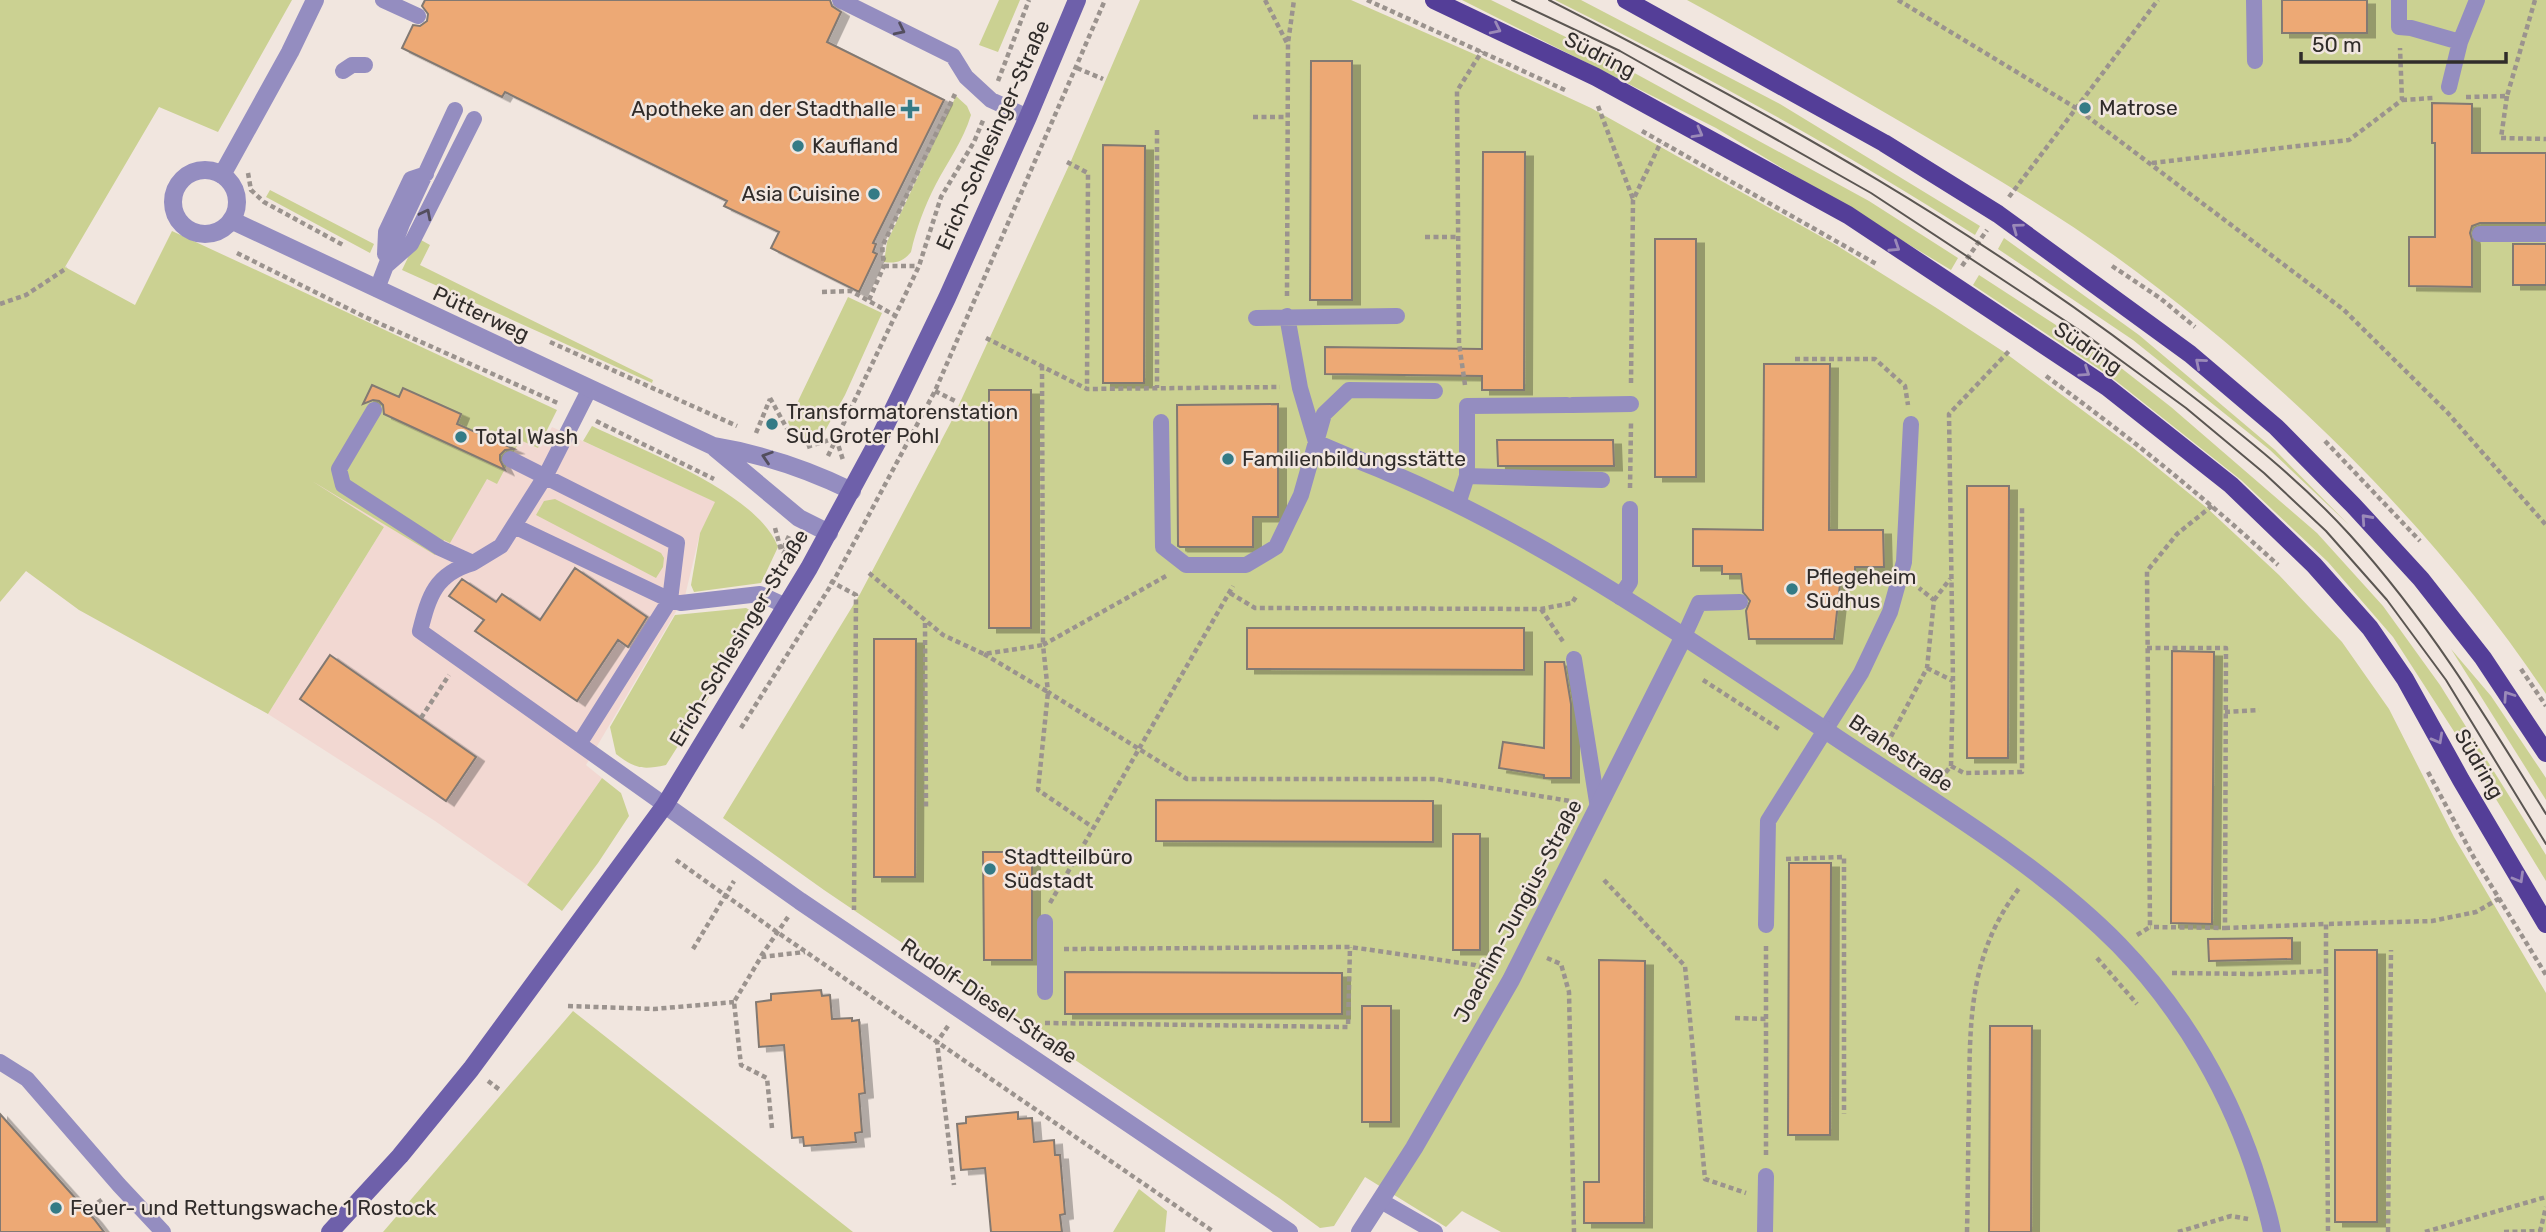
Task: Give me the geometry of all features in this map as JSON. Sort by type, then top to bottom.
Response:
[{"type":"main road","name":"Südring","points":[[1434,0],[1608,83],[1848,215],[2107,387],[2231,485],[2314,565],[2370,628],[2405,679],[2546,924]]},
{"type":"main road","points":[[1626,0],[1884,143],[1998,214],[2190,354],[2276,427],[2421,579],[2483,658],[2546,753]]},
{"type":"street","points":[[226,166],[235,191],[236,211],[223,229],[201,234],[190,231],[174,214],[174,191],[180,181],[189,174],[226,166],[290,52],[315,0]]},
{"type":"street","name":"Erich-Schlesinger-Straße","points":[[330,1232],[400,1156],[471,1069],[665,805],[810,568],[852,491],[947,298],[1077,0]]},
{"type":"street","name":"Pütterweg","points":[[231,220],[713,446],[756,453],[819,475],[852,491]]},
{"type":"street","name":"Pütterweg","points":[[713,446],[799,518],[830,533]]},
{"type":"street","name":"Brahestraße","points":[[1356,459],[1406,478],[1491,520],[1620,597],[1684,636],[2035,871],[2118,945],[2162,995],[2217,1080],[2248,1146],[2272,1228]]},
{"type":"street","name":"Joachim-Jungius-Straße","points":[[1360,1232],[1511,980],[1662,675],[1684,636]]},
{"type":"street","name":"Rudolf-Diesel-Straße","points":[[665,805],[959,1009],[1289,1232]]},
{"type":"lane","points":[[383,0],[418,16]]},
{"type":"lane","points":[[840,0],[953,56],[966,77],[991,100],[1028,117]]},
{"type":"lane","points":[[2254,0],[2255,61]]},
{"type":"lane","points":[[2399,0],[2399,27],[2460,42]]},
{"type":"lane","points":[[2454,92],[2460,42],[2477,0]]},
{"type":"lane","points":[[343,71],[352,65],[365,65]]},
{"type":"lane","points":[[377,289],[385,267],[386,232],[411,179],[426,174],[455,110]]},
{"type":"lane","points":[[385,267],[411,244],[474,119]]},
{"type":"lane","points":[[2480,234],[2546,234]]},
{"type":"lane","points":[[1287,316],[1300,388],[1316,442]]},
{"type":"lane","points":[[1256,318],[1397,316]]},
{"type":"lane","points":[[589,390],[545,475],[502,546],[473,564],[454,569],[433,589],[420,631],[665,805]]},
{"type":"lane","points":[[1161,422],[1163,547],[1186,565],[1246,565],[1276,547],[1301,495],[1324,414],[1349,390],[1435,391]]},
{"type":"lane","points":[[1458,504],[1467,476],[1468,406],[1631,404]]},
{"type":"lane","points":[[374,410],[339,469],[343,485],[440,548],[473,564]]},
{"type":"lane","points":[[1766,925],[1768,821],[1861,673],[1890,612],[1905,562],[1911,424]]},
{"type":"lane","points":[[1316,442],[1356,459]]},
{"type":"lane","points":[[510,459],[677,543],[670,600],[579,744]]},
{"type":"lane","points":[[1467,476],[1602,480]]},
{"type":"lane","points":[[1620,597],[1630,582],[1630,509]]},
{"type":"lane","points":[[514,526],[670,600],[681,603],[760,594],[786,606]]},
{"type":"lane","points":[[1684,636],[1699,603],[1740,602]]},
{"type":"lane","points":[[1574,659],[1598,808]]},
{"type":"lane","points":[[1045,922],[1045,992]]},
{"type":"lane","points":[[0,1062],[27,1079],[163,1232]]},
{"type":"lane","points":[[1765,1232],[1766,1176]]},
{"type":"lane","points":[[1381,1201],[1435,1232]]},
{"type":"path","points":[[788,447],[799,450],[836,438],[919,266],[941,197],[974,142],[1029,0]]},
{"type":"path","points":[[1265,0],[1288,43]]},
{"type":"path","points":[[1287,316],[1288,43],[1291,4],[1294,0]]},
{"type":"path","points":[[1367,0],[1575,95]]},
{"type":"path","points":[[1898,0],[2076,108],[2344,310],[2447,412],[2546,525]]},
{"type":"path","points":[[1950,283],[1998,214],[2158,0]]},
{"type":"path","points":[[2535,0],[2507,96],[2501,138],[2546,139]]},
{"type":"path","points":[[2399,27],[2402,100]]},
{"type":"path","points":[[1468,406],[1459,343],[1457,91],[1482,51]]},
{"type":"path","points":[[1077,68],[1103,79]]},
{"type":"path","points":[[869,300],[884,265],[882,247],[954,96],[966,77]]},
{"type":"path","points":[[2454,92],[2507,96]]},
{"type":"path","points":[[2150,163],[2349,140],[2402,100],[2436,98]]},
{"type":"path","points":[[1587,100],[1609,112]]},
{"type":"path","points":[[1598,106],[1633,200],[1630,509]]},
{"type":"path","points":[[1253,117],[1287,117]]},
{"type":"path","points":[[1157,130],[1157,388]]},
{"type":"path","points":[[1640,130],[1890,272]]},
{"type":"path","points":[[1633,200],[1661,142]]},
{"type":"path","points":[[1066,162],[1088,173],[1087,389]]},
{"type":"path","points":[[226,166],[248,170],[251,190],[264,202],[344,246]]},
{"type":"path","points":[[1425,237],[1459,237]]},
{"type":"path","points":[[237,253],[365,317],[579,412],[717,480]]},
{"type":"path","points":[[884,265],[919,266]]},
{"type":"path","points":[[0,304],[26,295],[66,268]]},
{"type":"path","points":[[822,292],[852,291],[896,316]]},
{"type":"path","points":[[539,337],[742,429]]},
{"type":"path","points":[[986,338],[1087,389],[1275,386]]},
{"type":"path","points":[[2000,343],[2021,358]]},
{"type":"path","points":[[1944,774],[1951,766],[1953,681],[1949,414],[2010,350]]},
{"type":"path","points":[[1795,359],[1875,359],[1905,386],[1911,424]]},
{"type":"path","points":[[1042,366],[1043,645],[1048,692],[1038,790],[1094,828]]},
{"type":"path","points":[[2042,374],[2138,444],[2213,505],[2279,566]]},
{"type":"path","points":[[935,391],[955,401]]},
{"type":"path","points":[[765,439],[755,434],[770,398],[799,450]]},
{"type":"path","points":[[2150,926],[2147,571],[2177,534],[2213,505]]},
{"type":"path","points":[[1951,766],[1964,773],[2022,772],[2022,507]]},
{"type":"path","points":[[769,523],[775,528],[782,551]]},
{"type":"path","points":[[1905,562],[1921,566],[1914,584],[1934,600]]},
{"type":"path","points":[[984,654],[1043,645],[1186,565]]},
{"type":"path","points":[[1045,922],[1044,912],[1246,565]]},
{"type":"path","points":[[810,568],[856,595],[854,937]]},
{"type":"path","points":[[869,573],[943,635],[984,654],[1187,779],[1436,779],[1598,808]]},
{"type":"path","points":[[1230,593],[1255,608],[1541,609],[1572,603],[1587,577]]},
{"type":"path","points":[[1876,764],[1927,668],[1934,600],[1951,578]]},
{"type":"path","points":[[1541,609],[1574,659]]},
{"type":"path","points":[[925,622],[926,807]]},
{"type":"path","points":[[2147,648],[2226,648],[2225,928]]},
{"type":"path","points":[[421,718],[459,659]]},
{"type":"path","points":[[1927,668],[1953,681]]},
{"type":"path","points":[[1703,680],[1812,751]]},
{"type":"path","points":[[2225,712],[2259,710]]},
{"type":"path","points":[[2424,765],[2473,856],[2546,975]]},
{"type":"path","points":[[1767,860],[1844,857],[1844,1114]]},
{"type":"path","points":[[676,860],[1214,1232]]},
{"type":"path","points":[[693,950],[746,862]]},
{"type":"path","points":[[1967,1232],[1970,1030],[1974,990],[1984,952],[1997,923],[2018,889],[2035,871]]},
{"type":"path","points":[[1604,880],[1685,966],[1705,1179],[1766,1201]]},
{"type":"path","points":[[2007,881],[2025,891]]},
{"type":"path","points":[[2118,945],[2150,926],[2225,928],[2432,921],[2476,912],[2500,898]]},
{"type":"path","points":[[2326,924],[2328,1232]]},
{"type":"path","points":[[1766,925],[1766,1176]]},
{"type":"path","points":[[772,1128],[767,1079],[741,1065],[734,1002],[777,932]]},
{"type":"path","points":[[1045,1023],[1348,1027],[1350,947]]},
{"type":"path","points":[[1045,948],[1350,947],[1475,965],[1511,980]]},
{"type":"path","points":[[1527,949],[1561,964],[1569,992],[1574,1232]]},
{"type":"path","points":[[2090,950],[2143,1010],[2162,995]]},
{"type":"path","points":[[2388,1232],[2390,950]]},
{"type":"path","points":[[761,957],[806,952]]},
{"type":"path","points":[[2150,981],[2165,973],[2255,974],[2326,971]]},
{"type":"path","points":[[568,1006],[654,1009],[734,1002]]},
{"type":"path","points":[[954,1185],[937,1042],[959,1009]]},
{"type":"path","points":[[1735,1018],[1766,1019]]},
{"type":"path","points":[[484,1078],[500,1090]]},
{"type":"path","points":[[2425,1232],[2546,1197]]},
{"type":"path","points":[[2504,1232],[2540,1232],[2546,1207]]},
{"type":"path","points":[[2178,1232],[2231,1216],[2272,1228]]},
{"type":"shaded area","points":[[375,369],[541,447],[552,427],[716,502],[700,533],[685,596],[586,765],[602,778],[527,885],[435,821],[268,714],[384,527],[312,482]]},
{"type":"green space","points":[[0,0],[292,0],[218,132],[159,107],[65,267],[135,305],[172,231],[557,410],[538,448],[520,440],[497,484],[487,479],[450,543],[444,540],[435,555],[312,481],[384,527],[268,714],[79,610],[26,571],[0,602]]},
{"type":"green space","points":[[999,0],[1020,0],[998,52],[979,45]]},
{"type":"green space","points":[[1140,0],[1351,0],[1591,108],[1836,245],[1935,307],[2004,352],[2132,447],[2207,508],[2279,575],[2342,642],[2389,709],[2454,837],[2546,993],[2546,1232],[1501,1232],[1462,1211],[1446,1227],[1365,1177],[1334,1226],[1320,1228],[824,890],[723,818],[860,594],[951,422],[1071,161]]},
{"type":"green space","points":[[1462,0],[1491,0],[1596,52],[1869,201],[1958,258],[1951,270],[1716,128]]},
{"type":"green space","points":[[1555,0],[1581,0],[1780,104],[1980,226],[1975,235],[1768,112]]},
{"type":"green space","points":[[1687,0],[2546,0],[2546,694],[2454,571],[2350,456],[2293,402],[2176,302],[2115,256],[2010,187]]},
{"type":"green space","points":[[956,96],[967,106],[971,115],[964,134],[928,200],[911,252],[899,261],[884,262],[887,242]]},
{"type":"green space","points":[[270,190],[374,244],[370,253],[266,197]]},
{"type":"green space","points":[[2004,238],[2139,335],[2275,450],[2349,525],[2270,450],[2133,340],[1998,249]]},
{"type":"green space","points":[[421,240],[430,245],[420,265],[653,380],[652,383],[402,270],[415,243]]},
{"type":"green space","points":[[1979,275],[2116,364],[2171,407],[2317,533],[2383,606],[2440,685],[2546,855],[2546,881],[2393,637],[2328,562],[2241,480],[2111,377],[1973,285]]},
{"type":"green space","points":[[848,297],[882,313],[845,395],[821,438],[804,443],[796,440],[788,422]]},
{"type":"green space","points":[[592,426],[696,475],[747,508],[766,527],[778,547],[761,583],[694,592],[691,585],[700,533],[715,502],[583,441]]},
{"type":"green space","points":[[555,499],[661,553],[664,558],[663,567],[656,578],[536,515],[544,501]]},
{"type":"green space","points":[[746,608],[752,611],[717,674],[709,697],[666,765],[639,767],[616,754],[610,727],[675,615]]},
{"type":"green space","points":[[2451,649],[2491,696],[2546,778],[2546,800]]},
{"type":"green space","points":[[602,778],[621,793],[629,816],[562,911],[527,885]]},
{"type":"green space","points":[[573,1011],[853,1232],[383,1232]]},
{"type":"green space","points":[[1139,1189],[1167,1211],[1165,1232],[1113,1232]]},
{"type":"building","points":[[425,0],[830,0],[832,6],[841,12],[827,42],[944,100],[873,243],[876,244],[873,252],[877,254],[859,292],[771,248],[779,232],[724,206],[727,201],[505,92],[502,97],[402,48],[413,25],[420,26],[427,21],[428,14],[422,6]]},
{"type":"building","points":[[2282,0],[2367,0],[2367,33],[2282,33]]},
{"type":"building","points":[[1311,61],[1352,61],[1352,300],[1310,300]]},
{"type":"building","points":[[2432,103],[2472,104],[2472,153],[2546,153],[2546,223],[2480,223],[2472,226],[2472,287],[2409,286],[2409,237],[2435,237],[2435,143],[2432,143]]},
{"type":"building","points":[[1103,145],[1145,146],[1144,383],[1103,383]]},
{"type":"building","points":[[1483,152],[1525,152],[1524,390],[1482,390],[1482,376],[1325,374],[1325,347],[1482,349]]},
{"type":"building","points":[[1655,239],[1696,239],[1696,477],[1655,477]]},
{"type":"building","points":[[2513,244],[2546,244],[2546,285],[2513,285]]},
{"type":"building","points":[[1764,364],[1830,364],[1829,530],[1883,530],[1884,567],[1855,567],[1855,574],[1841,575],[1834,639],[1749,639],[1746,611],[1750,601],[1743,592],[1741,574],[1722,574],[1722,566],[1693,566],[1693,529],[1763,530]]},
{"type":"building","name":"Total Wash","points":[[372,385],[399,397],[403,388],[461,414],[457,424],[514,449],[505,450],[500,455],[505,470],[384,414],[383,405],[379,401],[363,404]]},
{"type":"building","points":[[989,390],[1031,390],[1031,628],[989,628]]},
{"type":"building","name":"Familienbildungsstätte","points":[[1278,404],[1278,517],[1253,517],[1253,547],[1178,546],[1177,405]]},
{"type":"building","points":[[1497,440],[1613,440],[1614,466],[1498,466]]},
{"type":"building","points":[[1967,486],[2009,486],[2008,758],[1967,758]]},
{"type":"building","points":[[575,568],[647,617],[628,647],[618,640],[577,701],[475,631],[484,620],[449,596],[462,579],[496,602],[502,594],[540,620]]},
{"type":"building","points":[[1247,628],[1524,628],[1524,670],[1247,669]]},
{"type":"building","points":[[874,639],[916,639],[915,877],[874,877]]},
{"type":"building","points":[[2172,651],[2214,652],[2212,924],[2171,923]]},
{"type":"building","points":[[330,655],[476,757],[446,801],[300,699]]},
{"type":"building","points":[[1545,662],[1564,662],[1571,704],[1571,778],[1544,778],[1544,775],[1499,768],[1503,742],[1544,748]]},
{"type":"building","points":[[1156,800],[1433,801],[1433,842],[1156,841]]},
{"type":"building","points":[[1453,834],[1480,834],[1480,950],[1453,950]]},
{"type":"building","points":[[983,852],[1032,852],[1032,960],[984,960]]},
{"type":"building","points":[[1789,863],[1831,863],[1830,1135],[1788,1135]]},
{"type":"building","points":[[2292,938],[2292,959],[2209,961],[2208,939]]},
{"type":"building","points":[[2335,950],[2377,950],[2377,1222],[2335,1222]]},
{"type":"building","points":[[1599,960],[1645,961],[1644,1223],[1584,1223],[1584,1182],[1599,1182]]},
{"type":"building","points":[[1065,972],[1342,973],[1342,1014],[1065,1014]]},
{"type":"building","points":[[821,990],[822,996],[830,995],[832,1019],[859,1020],[865,1093],[859,1094],[862,1132],[855,1133],[856,1142],[804,1146],[803,1137],[792,1138],[784,1045],[759,1047],[756,1002],[771,1000],[771,994]]},
{"type":"building","points":[[1362,1006],[1391,1006],[1391,1122],[1362,1122]]},
{"type":"building","points":[[1990,1026],[2032,1026],[2031,1232],[1989,1232]]},
{"type":"building","points":[[1018,1112],[1018,1119],[1032,1118],[1034,1142],[1054,1140],[1055,1155],[1060,1155],[1065,1214],[1060,1215],[1062,1232],[991,1232],[985,1168],[961,1170],[957,1124],[966,1123],[966,1117]]},
{"type":"building","points":[[0,1114],[94,1219],[104,1232],[0,1232]]},
{"type":"tram line","points":[[1512,0],[1620,51],[1871,193],[2082,332],[2186,408],[2264,473],[2326,531],[2387,600],[2446,680],[2546,844]]},
{"type":"tram line","points":[[1549,0],[1715,87],[1958,229],[2112,335],[2251,442],[2331,515],[2405,601],[2478,705],[2546,814]]},
{"type":"place","name":"Matrose","points":[[2085,108]]},
{"type":"place","name":"Apotheke an der Stadthalle","points":[[910,109]]},
{"type":"place","name":"Kaufland","points":[[798,146]]},
{"type":"place","name":"Asia Cuisine","points":[[874,194]]},
{"type":"place","name":"Transformatorenstation Süd Groter Pohl","points":[[772,424]]},
{"type":"place","name":"Total Wash","points":[[461,437]]},
{"type":"place","name":"Familienbildungsstätte","points":[[1228,459]]},
{"type":"place","name":"Pflegeheim Südhus","points":[[1792,589]]},
{"type":"place","name":"Stadtteilbüro Südstadt","points":[[990,869]]},
{"type":"place","name":"Feuer- und Rettungswache 1 Rostock","points":[[56,1208]]}]
